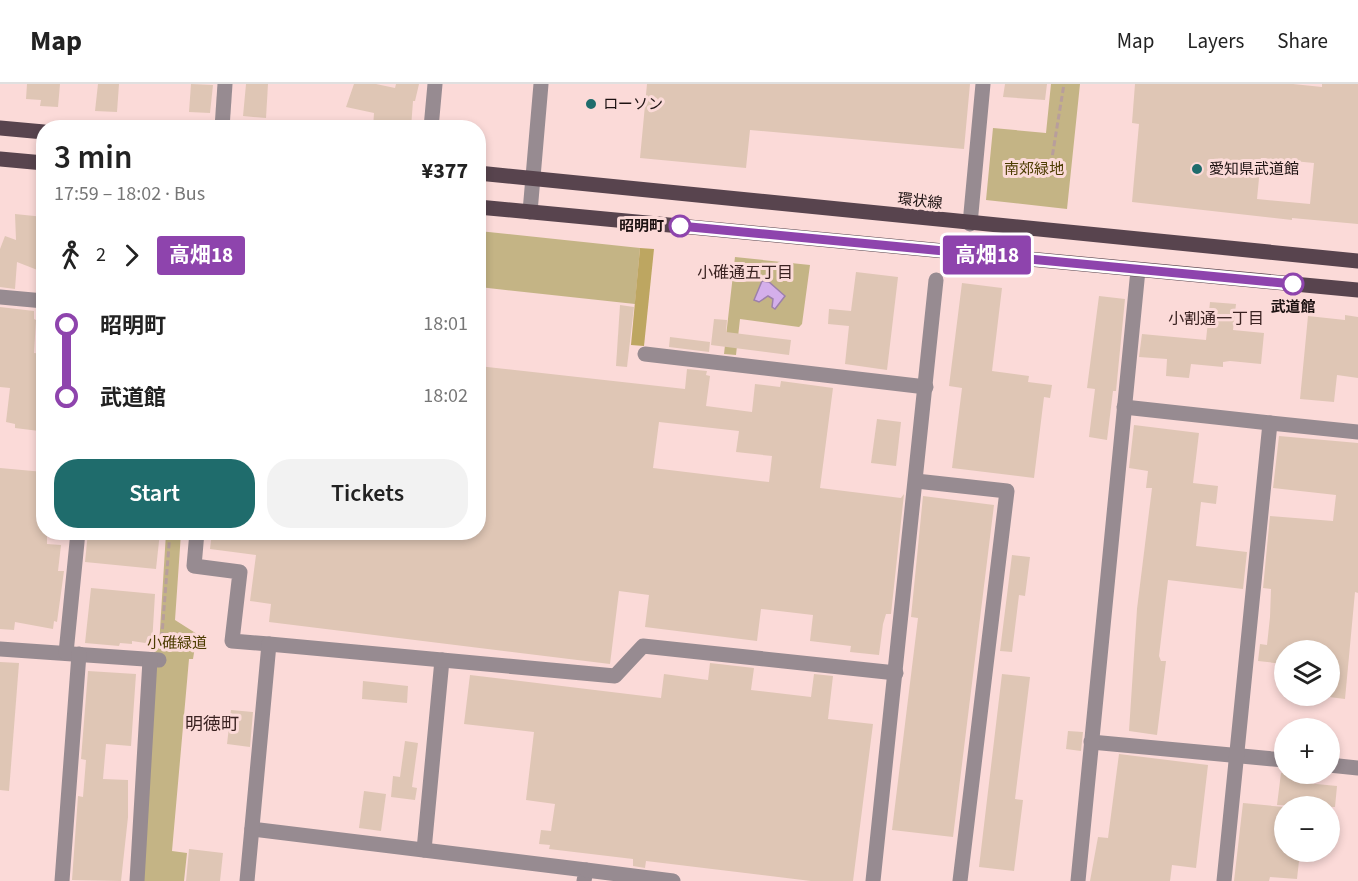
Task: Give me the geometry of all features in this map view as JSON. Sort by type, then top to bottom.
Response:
[{"type":"main road","points":[[0,128],[36,131]]},
{"type":"main road","points":[[0,159],[36,162]]},
{"type":"main road","name":"環状線","points":[[486,174],[970,224],[1358,261]]},
{"type":"main road","points":[[486,208],[1358,290]]},
{"type":"street","points":[[223,120],[225,84]]},
{"type":"street","points":[[432,120],[435,84]]},
{"type":"street","points":[[530,212],[541,84]]},
{"type":"street","points":[[970,224],[983,84]]},
{"type":"street","points":[[1078,881],[1138,270]]},
{"type":"street","points":[[873,881],[936,280]]},
{"type":"street","points":[[0,297],[36,300]]},
{"type":"street","points":[[645,354],[926,387]]},
{"type":"street","points":[[1124,407],[1358,432]]},
{"type":"street","points":[[1224,881],[1270,423]]},
{"type":"street","points":[[916,481],[1007,491],[960,881]]},
{"type":"street","points":[[62,881],[78,540]]},
{"type":"street","points":[[197,540],[195,566],[240,572],[232,641],[615,676],[643,646],[896,673]]},
{"type":"street","points":[[247,881],[269,644]]},
{"type":"street","points":[[0,649],[155,660],[136,881]]},
{"type":"street","points":[[424,850],[442,660]]},
{"type":"street","points":[[1091,742],[1274,759]]},
{"type":"street","points":[[1340,766],[1358,768]]},
{"type":"street","points":[[252,829],[424,850],[585,876],[672,881]]},
{"type":"path","points":[[1051,164],[1064,84]]},
{"type":"green space","name":"南郊緑地","points":[[1051,84],[1080,84],[1067,209],[986,200],[993,128],[1046,133]]},
{"type":"green space","points":[[486,232],[640,248],[635,304],[486,288]]},
{"type":"green space","points":[[735,257],[810,265],[802,324],[799,327],[740,319],[736,355],[724,354]]},
{"type":"green space","name":"小碓緑道","points":[[166,540],[181,540],[175,620],[197,634],[193,659],[189,659],[172,851],[187,853],[184,881],[138,881],[154,652],[159,646]]},
{"type":"shaded area","points":[[640,248],[654,249],[644,346],[631,345]]},
{"type":"shaded area","points":[[762,281],[769,282],[785,296],[775,309],[772,307],[773,299],[768,296],[759,302],[754,300]]},
{"type":"building","points":[[27,84],[60,84],[58,107],[40,106],[41,100],[26,99]]},
{"type":"building","points":[[98,84],[119,84],[117,112],[95,111]]},
{"type":"building","points":[[191,84],[213,85],[210,113],[189,112]]},
{"type":"building","points":[[246,84],[268,84],[266,118],[243,116]]},
{"type":"building","points":[[354,84],[376,84],[395,88],[396,84],[419,84],[415,101],[413,101],[412,120],[374,120],[374,113],[346,107]]},
{"type":"building","points":[[647,84],[970,84],[964,149],[750,130],[746,168],[640,158]]},
{"type":"building","points":[[1005,84],[1047,84],[1045,100],[1003,97]]},
{"type":"building","name":"愛知県武道館","points":[[1135,84],[1293,84],[1322,87],[1322,84],[1358,84],[1358,224],[1292,218],[1292,220],[1132,202],[1139,124],[1132,123]],"holes":[[[1261,158],[1314,163],[1310,204],[1257,199]]]},
{"type":"building","points":[[15,214],[36,216],[36,269],[17,262],[15,289],[0,287],[0,249],[5,236],[16,240]]},
{"type":"building","points":[[856,272],[898,277],[887,370],[845,364],[849,326],[828,324],[829,309],[851,311]]},
{"type":"building","points":[[962,283],[1002,288],[992,371],[1029,376],[1028,382],[1052,385],[1050,398],[1044,397],[1034,478],[952,468],[962,388],[949,386]]},
{"type":"building","points":[[1099,296],[1125,299],[1116,391],[1113,391],[1107,440],[1089,437],[1095,389],[1087,388]]},
{"type":"building","points":[[1210,302],[1236,304],[1233,330],[1264,333],[1261,364],[1230,361],[1223,362],[1223,367],[1191,364],[1189,378],[1166,376],[1167,359],[1139,357],[1142,334],[1206,340]]},
{"type":"building","points":[[620,305],[634,307],[627,367],[616,366]]},
{"type":"building","points":[[0,307],[34,311],[36,320],[34,353],[36,353],[36,431],[15,428],[15,424],[6,422],[10,388],[0,387]]},
{"type":"building","points":[[1345,315],[1358,317],[1358,378],[1337,375],[1334,402],[1300,399],[1308,316],[1345,320]]},
{"type":"building","points":[[714,319],[727,320],[726,332],[791,340],[789,355],[711,345]]},
{"type":"building","points":[[670,337],[710,342],[709,352],[669,347]]},
{"type":"building","points":[[486,367],[685,389],[687,369],[707,371],[706,375],[710,376],[706,406],[752,412],[755,384],[780,387],[781,381],[833,388],[820,488],[901,498],[904,494],[891,614],[886,614],[883,624],[879,655],[850,652],[851,646],[810,641],[813,615],[761,609],[757,641],[645,627],[649,595],[619,591],[610,664],[269,622],[271,604],[250,601],[256,555],[210,549],[211,540],[486,540]],"holes":[[[659,422],[739,431],[736,452],[772,456],[769,482],[653,468]]]},
{"type":"building","points":[[877,419],[901,422],[896,466],[871,463]]},
{"type":"building","points":[[1134,425],[1199,433],[1193,483],[1218,486],[1216,504],[1201,502],[1196,546],[1247,552],[1243,589],[1168,580],[1159,656],[1161,661],[1166,661],[1157,735],[1129,731],[1137,609],[1152,488],[1146,488],[1148,471],[1129,468]]},
{"type":"building","points":[[1279,436],[1358,443],[1358,593],[1355,592],[1345,699],[1340,698],[1340,640],[1274,640],[1274,663],[1258,661],[1260,644],[1267,645],[1270,617],[1271,589],[1263,588],[1270,516],[1333,521],[1336,495],[1273,488]]},
{"type":"building","points":[[0,468],[36,471],[36,540],[47,540],[47,544],[61,545],[58,571],[64,571],[57,622],[54,621],[53,629],[15,622],[14,630],[0,629]]},
{"type":"building","points":[[923,496],[994,505],[953,837],[892,830],[918,618],[911,617]]},
{"type":"building","points":[[87,540],[159,540],[156,569],[85,562]]},
{"type":"building","points":[[1012,555],[1030,557],[1025,596],[1019,595],[1012,652],[1000,651]]},
{"type":"building","points":[[91,588],[155,594],[152,644],[132,641],[132,644],[120,643],[119,646],[85,643]]},
{"type":"building","points":[[0,662],[19,663],[9,791],[0,790]]},
{"type":"building","points":[[710,663],[754,668],[751,690],[811,697],[814,674],[833,676],[828,719],[873,724],[853,881],[811,881],[646,861],[645,868],[633,866],[633,859],[549,849],[550,845],[539,844],[541,830],[551,831],[555,804],[526,800],[534,732],[464,724],[470,675],[661,698],[664,674],[708,680]]},
{"type":"building","points":[[88,671],[136,674],[131,746],[106,744],[103,779],[128,780],[128,817],[121,881],[72,880],[78,796],[83,797],[86,760],[81,759]]},
{"type":"building","points":[[1002,674],[1030,677],[1015,799],[1023,800],[1014,871],[979,867]]},
{"type":"building","points":[[363,681],[408,686],[407,703],[362,699]]},
{"type":"building","points":[[231,710],[253,712],[250,747],[227,744]]},
{"type":"building","points":[[1068,731],[1083,732],[1081,751],[1066,749]]},
{"type":"building","points":[[405,741],[418,743],[412,787],[417,788],[415,800],[391,797],[393,776],[400,777]]},
{"type":"building","points":[[1119,754],[1208,765],[1196,868],[1172,865],[1170,881],[1090,881],[1098,837],[1108,838]]},
{"type":"building","points":[[1280,784],[1337,786],[1336,796],[1278,796]]},
{"type":"building","points":[[364,791],[386,794],[381,831],[359,828]]},
{"type":"building","points":[[1243,803],[1274,806],[1274,862],[1299,862],[1297,879],[1270,877],[1269,881],[1234,881]]},
{"type":"building","points":[[189,849],[223,853],[220,881],[186,881]]},
{"type":"bus line","name":"高畑18","points":[[680,226],[1293,284]]},
{"type":"place","name":"ローソン","points":[[591,104]]},
{"type":"place","name":"愛知県武道館","points":[[1197,169]]},
{"type":"place","name":"昭明町","points":[[680,226]]},
{"type":"place","name":"武道館","points":[[1293,284]]},
{"type":"district","name":"小碓通五丁目","points":[[745,272]]},
{"type":"district","name":"小割通一丁目","points":[[1216,318]]},
{"type":"district","name":"明徳町","points":[[212,724]]}]
